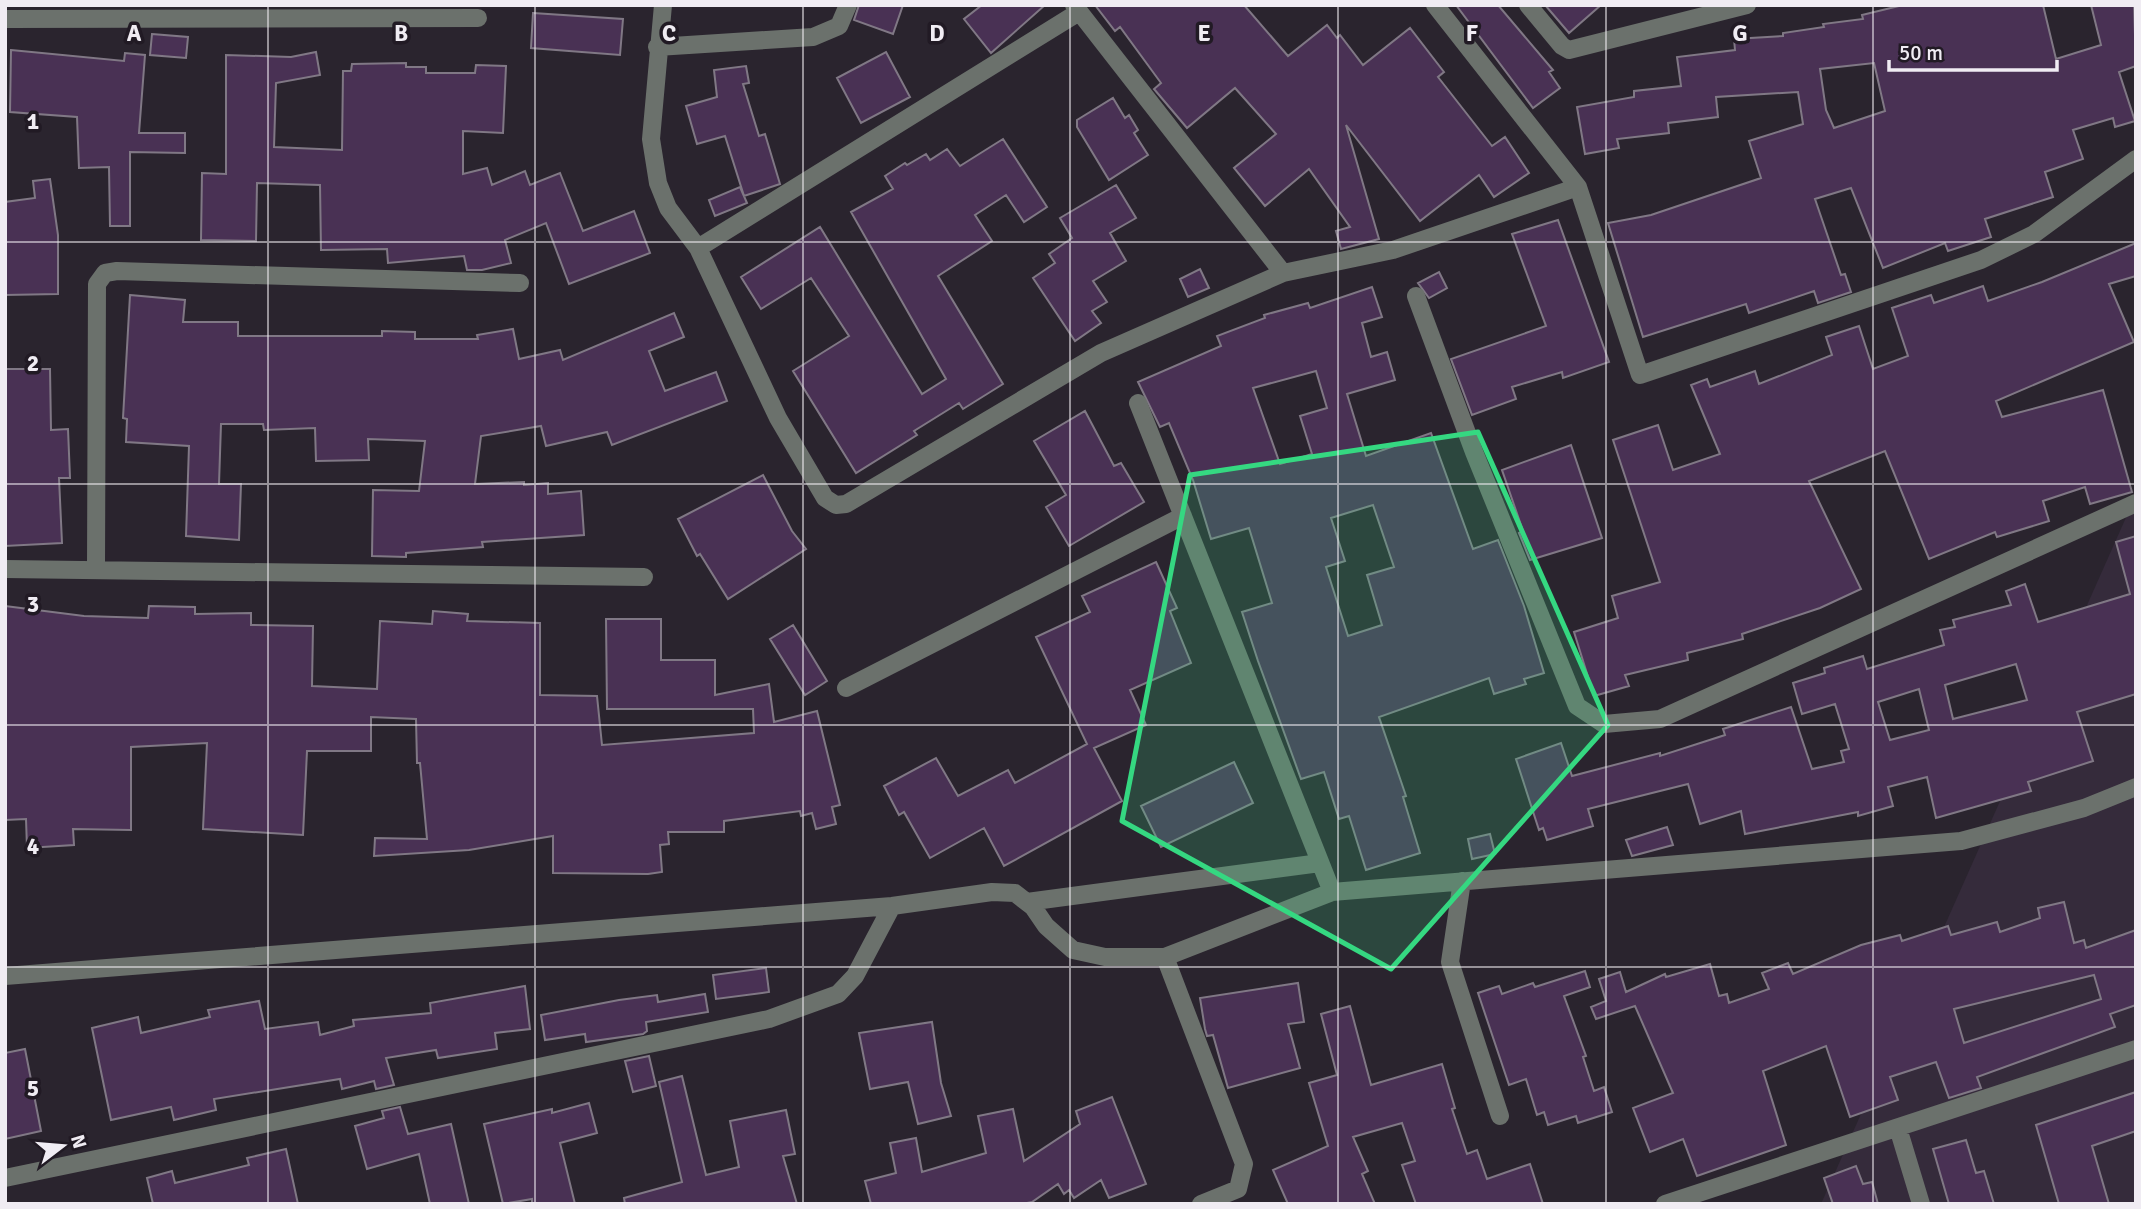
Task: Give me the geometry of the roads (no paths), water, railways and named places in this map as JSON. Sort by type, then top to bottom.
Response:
[{"type":"street","points":[[663,5],[657,47],[651,139],[653,163],[668,208],[698,248],[778,418],[825,498],[836,505],[846,504],[1101,354],[1283,273],[1393,250],[1578,187]]},
{"type":"street","points":[[657,47],[813,37],[839,26],[848,5]]},
{"type":"street","points":[[1435,5],[1578,187],[1640,374],[1982,260],[2034,234],[2136,159]]},
{"type":"street","points":[[1528,5],[1562,46],[1569,50],[1686,12],[1747,5]]},
{"type":"street","points":[[698,248],[1077,8],[1283,273]]},
{"type":"street","points":[[5,19],[478,18]]},
{"type":"street","points":[[96,568],[97,284],[105,273],[117,271],[520,283]]},
{"type":"street","points":[[1416,296],[1474,452],[1577,706],[1604,724],[1660,719],[2136,503]]},
{"type":"street","points":[[1138,403],[1332,892]]},
{"type":"street","points":[[846,688],[1183,516]]},
{"type":"street","points":[[5,569],[96,568],[644,578]]},
{"type":"street","points":[[6,975],[892,906],[992,892],[1015,893],[1073,950],[1105,957],[1165,957],[1332,892],[1961,841],[2084,808],[2136,787]]},
{"type":"street","points":[[1027,902],[1320,863]]},
{"type":"street","points":[[1462,881],[1450,962],[1500,1116]]},
{"type":"street","points":[[5,1178],[769,1019],[838,994],[855,976],[892,906]]},
{"type":"street","points":[[1165,957],[1244,1164],[1238,1189],[1201,1204]]},
{"type":"street","points":[[1665,1204],[2136,1049]]},
{"type":"street","points":[[1898,1128],[1921,1204]]}]
